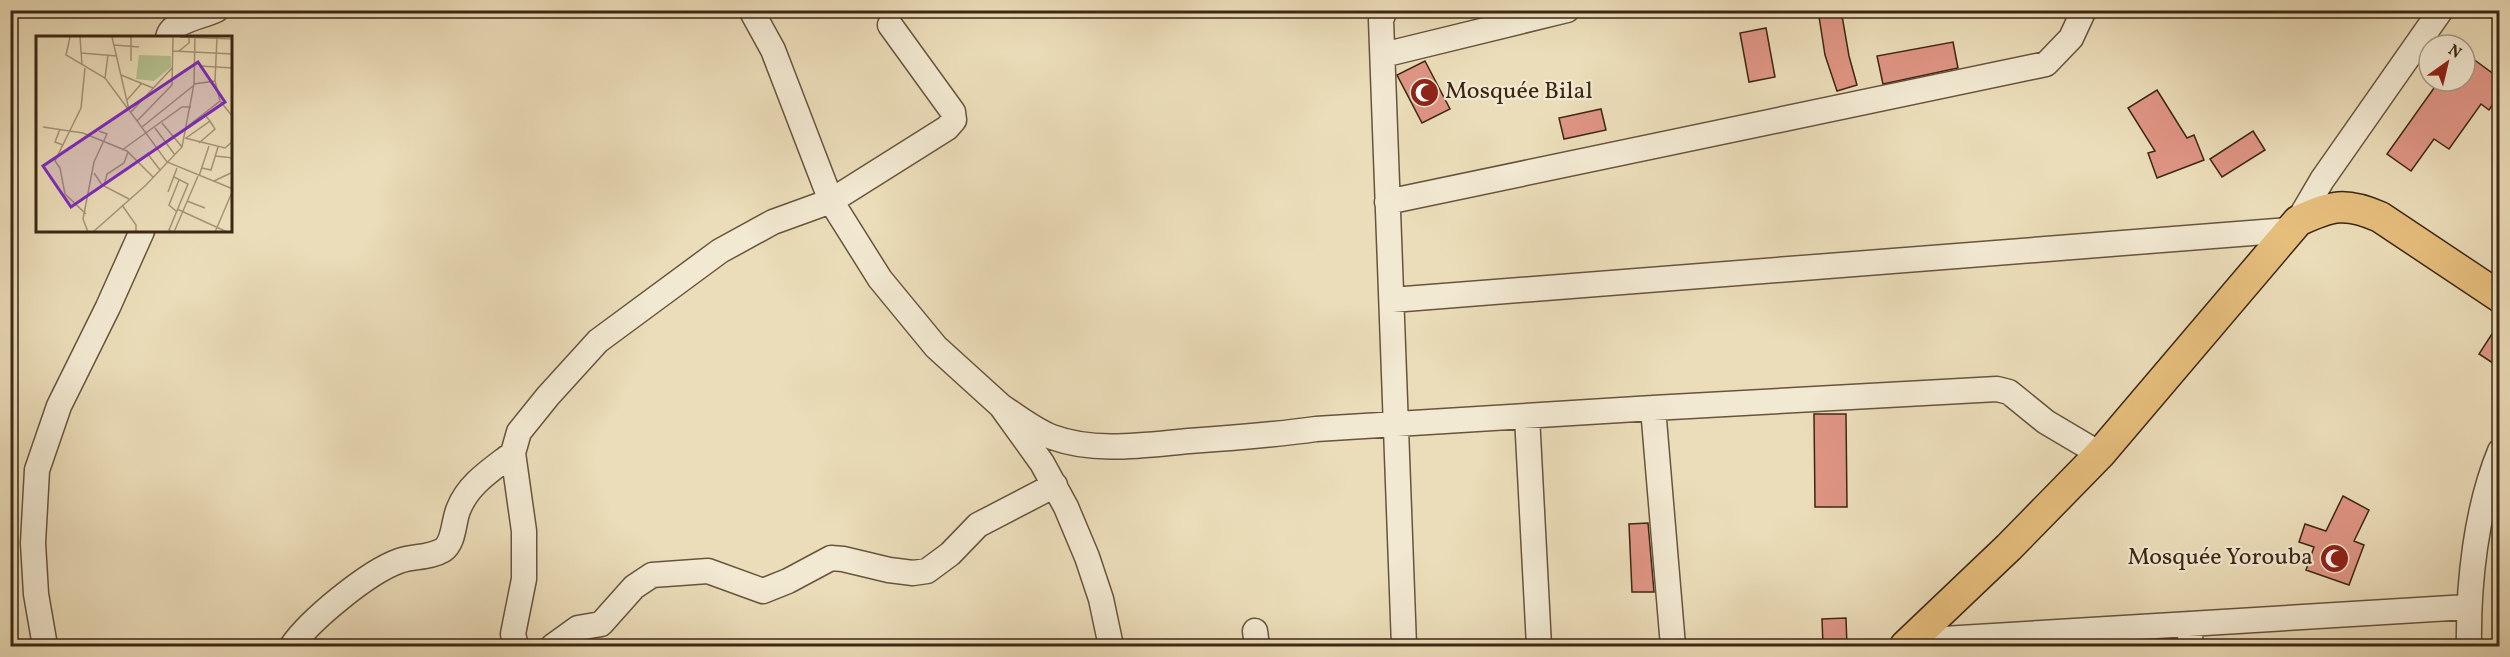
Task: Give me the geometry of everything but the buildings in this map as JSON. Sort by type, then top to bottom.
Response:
[{"type":"main road","points":[[1907,644],[2100,454],[2294,225],[2321,210],[2340,206],[2359,208],[2380,217],[2499,297]]},
{"type":"street","points":[[168,36],[170,30],[177,25],[216,10]]},
{"type":"street","points":[[751,10],[773,50],[831,201],[880,279],[913,322],[936,347],[1001,406],[1031,446],[1054,485],[1087,557],[1101,599],[1111,646]]},
{"type":"street","points":[[1383,55],[1567,10]]},
{"type":"street","points":[[1387,202],[2046,64],[2071,38],[2084,10]]},
{"type":"street","points":[[1392,300],[2294,225],[2322,180],[2441,10]]},
{"type":"street","points":[[1382,14],[1404,646]]},
{"type":"street","points":[[516,646],[513,634],[524,579],[524,531],[513,453],[519,432],[571,369],[598,341],[720,250],[773,222],[831,201],[947,128],[954,120],[953,112],[890,25]]},
{"type":"street","points":[[45,646],[36,594],[33,543],[36,470],[59,406],[108,307],[142,232]]},
{"type":"street","points":[[1001,406],[1051,436],[1096,446],[1267,436],[1316,429],[1997,389],[2009,392],[2046,422],[2100,454]]},
{"type":"street","points":[[1653,408],[1673,646]]},
{"type":"street","points":[[1527,416],[1539,646]]},
{"type":"street","points":[[2469,646],[2467,607],[2483,504],[2499,451]]},
{"type":"street","points":[[292,646],[308,626],[374,573],[397,562],[443,550],[449,544],[454,521],[467,492],[513,453]]},
{"type":"street","points":[[553,646],[578,628],[601,624],[634,587],[652,575],[708,571],[763,591],[788,581],[831,558],[889,570],[913,573],[927,571],[950,554],[978,525],[1054,485]]},
{"type":"street","points":[[1907,644],[2190,635],[2467,607]]},
{"type":"place","name":"Mosquée Bilal","points":[[1424,92]]},
{"type":"place","name":"Mosquée Yorouba","points":[[2334,558]]}]
